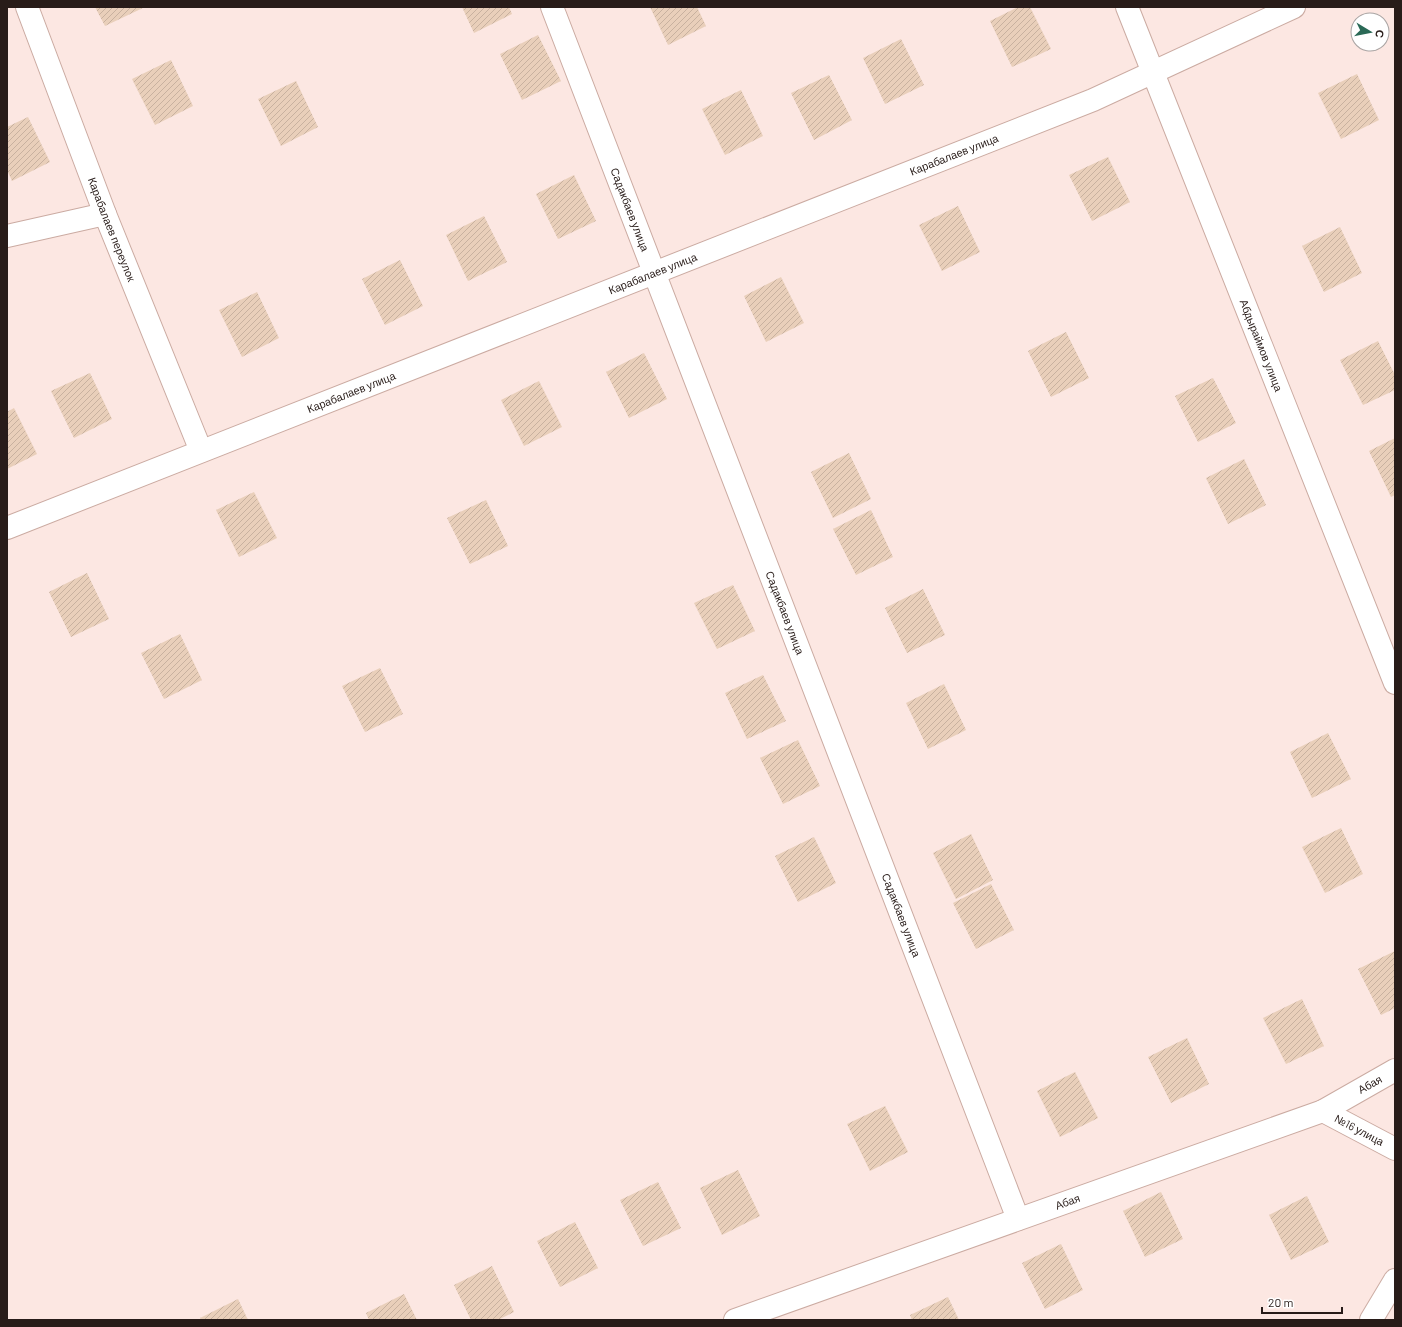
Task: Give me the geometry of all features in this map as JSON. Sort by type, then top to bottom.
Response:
[{"type":"street","name":"Карабалаев переулок","points":[[27,7],[105,214],[201,451]]},
{"type":"street","name":"Садакбаев улица","points":[[552,7],[655,271],[1018,1219]]},
{"type":"street","name":"Абдыраймов улица","points":[[1126,7],[1153,71],[1395,683]]},
{"type":"street","name":"Карабалаев улица","points":[[7,528],[655,271],[1093,100],[1294,7]]},
{"type":"street","points":[[7,236],[105,214]]},
{"type":"street","name":"Абая","points":[[735,1320],[1323,1111],[1395,1070]]},
{"type":"street","name":"№16 улица","points":[[1323,1111],[1395,1149]]},
{"type":"street","points":[[1372,1320],[1395,1280]]},
{"type":"building","points":[[95,7],[145,7],[105,26]]},
{"type":"building","points":[[462,7],[509,7],[512,14],[474,33]]},
{"type":"building","points":[[650,7],[697,7],[706,26],[668,45]]},
{"type":"building","points":[[1018,7],[1030,7],[1051,49],[1012,67],[990,21]]},
{"type":"building","points":[[538,35],[561,81],[522,100],[500,54]]},
{"type":"building","points":[[901,39],[924,85],[885,104],[863,58]]},
{"type":"building","points":[[171,60],[193,106],[155,125],[132,79]]},
{"type":"building","points":[[1357,74],[1379,120],[1341,139],[1318,93]]},
{"type":"building","points":[[829,75],[852,120],[814,140],[791,93]]},
{"type":"building","points":[[296,81],[318,127],[281,146],[258,99]]},
{"type":"building","points":[[741,90],[763,136],[725,155],[702,109]]},
{"type":"building","points":[[28,117],[50,162],[12,181],[7,170],[7,127]]},
{"type":"building","points":[[1108,157],[1130,202],[1092,221],[1069,175]]},
{"type":"building","points":[[574,175],[596,221],[558,239],[536,194]]},
{"type":"building","points":[[958,206],[980,252],[942,271],[919,225]]},
{"type":"building","points":[[484,216],[507,262],[468,281],[446,235]]},
{"type":"building","points":[[1340,227],[1362,273],[1324,292],[1302,246]]},
{"type":"building","points":[[400,260],[423,306],[385,325],[362,279]]},
{"type":"building","points":[[781,277],[804,323],[766,342],[744,296]]},
{"type":"building","points":[[257,292],[279,338],[242,357],[219,310]]},
{"type":"building","points":[[1066,332],[1089,378],[1051,397],[1028,351]]},
{"type":"building","points":[[1378,341],[1395,375],[1395,390],[1363,405],[1340,360]]},
{"type":"building","points":[[644,353],[667,399],[629,418],[606,372]]},
{"type":"building","points":[[90,373],[112,419],[74,438],[51,391]]},
{"type":"building","points":[[1213,378],[1236,423],[1198,442],[1175,396]]},
{"type":"building","points":[[539,381],[562,427],[524,446],[501,400]]},
{"type":"building","points":[[14,408],[37,454],[7,469],[7,412]]},
{"type":"building","points":[[1395,438],[1395,495],[1391,497],[1369,451]]},
{"type":"building","points":[[849,453],[871,499],[833,518],[811,472]]},
{"type":"building","points":[[1244,459],[1266,505],[1228,524],[1206,478]]},
{"type":"building","points":[[254,492],[277,538],[239,557],[216,510]]},
{"type":"building","points":[[486,500],[508,546],[470,564],[447,518]]},
{"type":"building","points":[[871,510],[893,557],[856,575],[833,529]]},
{"type":"building","points":[[87,573],[109,619],[71,637],[49,592]]},
{"type":"building","points":[[733,585],[755,631],[717,649],[694,603]]},
{"type":"building","points":[[923,589],[945,635],[907,653],[885,608]]},
{"type":"building","points":[[180,634],[202,680],[164,699],[141,653]]},
{"type":"building","points":[[380,668],[403,714],[365,732],[342,686]]},
{"type":"building","points":[[763,675],[786,721],[747,739],[725,693]]},
{"type":"building","points":[[944,684],[966,730],[928,749],[906,703]]},
{"type":"building","points":[[1328,733],[1351,779],[1312,798],[1290,752]]},
{"type":"building","points":[[798,740],[820,786],[783,804],[760,758]]},
{"type":"building","points":[[1341,828],[1363,874],[1325,893],[1302,847]]},
{"type":"building","points":[[971,834],[993,880],[956,899],[933,853]]},
{"type":"building","points":[[814,837],[836,883],[798,902],[775,856]]},
{"type":"building","points":[[991,884],[1014,930],[976,949],[953,903]]},
{"type":"building","points":[[1395,951],[1395,1008],[1381,1015],[1358,969]]},
{"type":"building","points":[[1302,999],[1324,1046],[1286,1064],[1263,1018]]},
{"type":"building","points":[[1187,1038],[1209,1084],[1171,1103],[1148,1057]]},
{"type":"building","points":[[1075,1072],[1098,1118],[1060,1137],[1037,1091]]},
{"type":"building","points":[[885,1106],[908,1152],[870,1171],[847,1124]]},
{"type":"building","points":[[738,1170],[760,1216],[722,1235],[700,1188]]},
{"type":"building","points":[[658,1182],[681,1228],[643,1246],[620,1200]]},
{"type":"building","points":[[1161,1192],[1183,1239],[1145,1257],[1123,1211]]},
{"type":"building","points":[[1307,1196],[1329,1242],[1291,1260],[1269,1215]]},
{"type":"building","points":[[575,1222],[598,1268],[560,1287],[537,1241]]},
{"type":"building","points":[[1061,1244],[1083,1290],[1045,1309],[1022,1263]]},
{"type":"building","points":[[492,1266],[514,1312],[498,1320],[471,1320],[454,1285]]},
{"type":"building","points":[[404,1294],[417,1320],[369,1320],[366,1313]]},
{"type":"building","points":[[948,1297],[959,1320],[912,1320],[910,1315]]},
{"type":"building","points":[[238,1299],[248,1320],[201,1320],[200,1318]]}]
